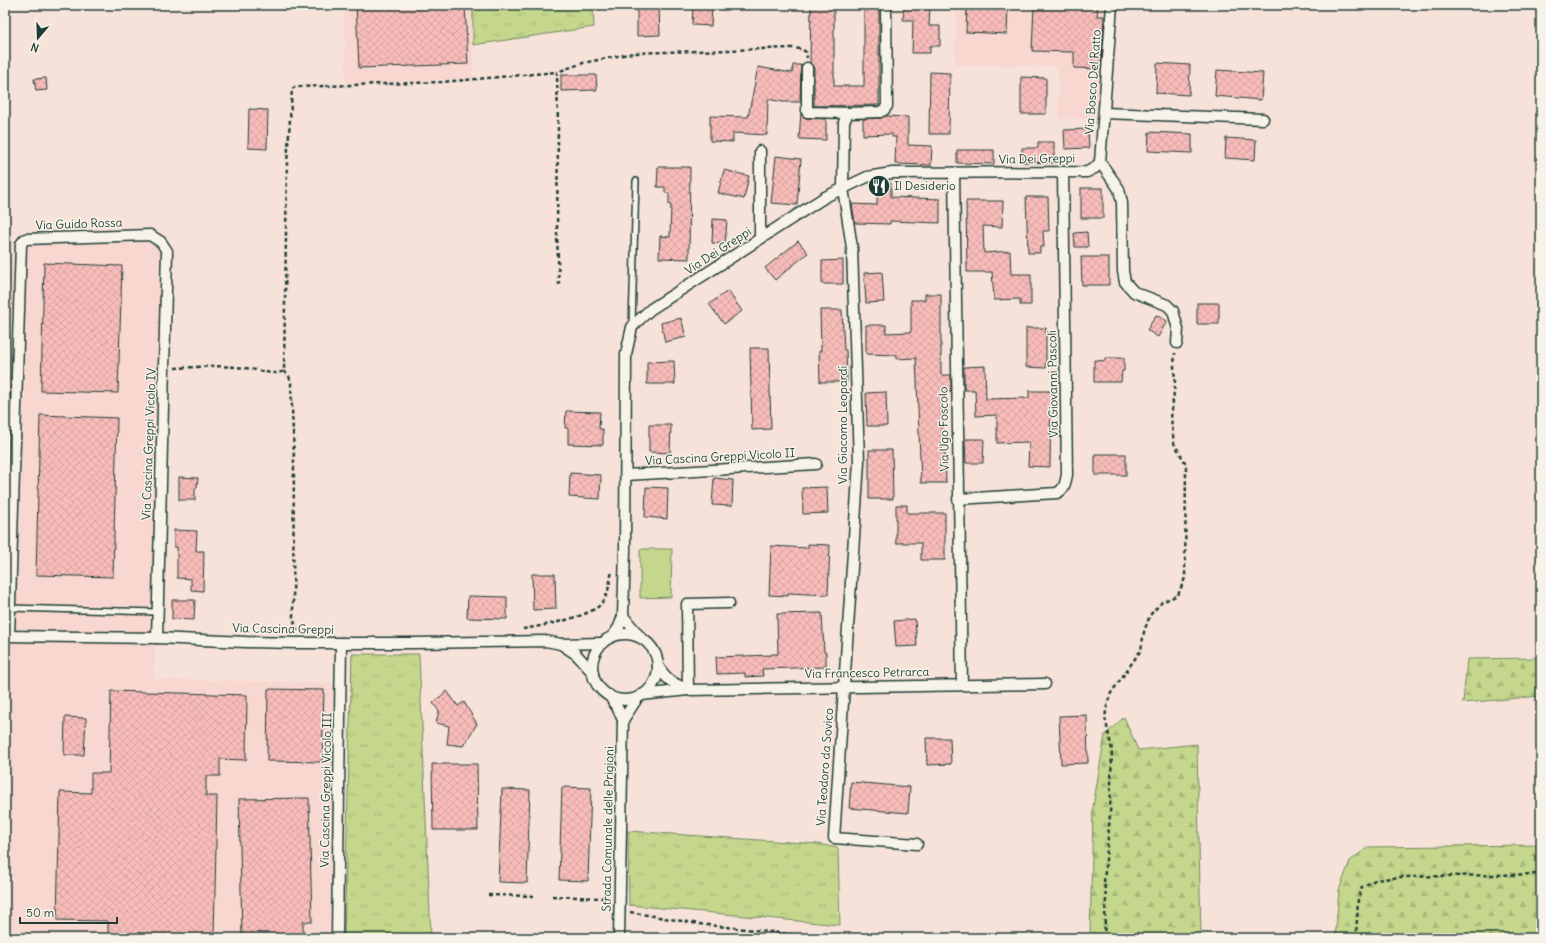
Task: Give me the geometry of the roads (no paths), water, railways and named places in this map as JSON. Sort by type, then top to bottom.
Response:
[{"type":"street","points":[[807,68],[807,112],[848,113],[880,112],[884,110],[887,106],[886,5]]},
{"type":"street","name":"Via Bosco Del Ratto","points":[[1100,162],[1112,5]]},
{"type":"street","name":"Via Giacomo Leopardi","points":[[843,686],[858,462],[852,248],[843,188],[844,122],[848,113]]},
{"type":"street","points":[[1104,113],[1263,120]]},
{"type":"street","points":[[760,151],[760,239]]},
{"type":"street","points":[[1100,162],[1119,189],[1122,203],[1123,272],[1125,282],[1134,292],[1167,305],[1173,311],[1178,329],[1177,343]]},
{"type":"street","name":"Via Dei Greppi","points":[[632,327],[651,309],[825,197],[867,177],[892,173],[1087,172],[1095,168],[1100,162]]},
{"type":"street","name":"Via Giovanni Pascoli","points":[[958,499],[1057,494],[1063,490],[1067,475],[1062,172]]},
{"type":"street","name":"Via Ugo Foscolo","points":[[954,173],[962,685]]},
{"type":"street","name":"Via Guido Rossa","points":[[7,636],[10,608],[21,244],[26,238],[150,235],[161,242],[167,251]]},
{"type":"street","name":"Via Cascina Greppi Vicolo IV","points":[[157,638],[167,251]]},
{"type":"street","points":[[612,637],[619,627],[623,616],[626,475],[626,354],[632,327]]},
{"type":"street","name":"Via Cascina Greppi Vicolo II","points":[[626,475],[816,464]]},
{"type":"street","points":[[688,690],[687,604],[729,603]]},
{"type":"street","points":[[609,695],[623,720],[640,696],[650,688],[656,678],[658,666],[654,650],[640,637],[623,616]]},
{"type":"street","points":[[640,637],[622,634],[612,637],[602,643],[592,662],[595,680],[602,690],[609,695],[620,699],[630,699],[640,696]]},
{"type":"street","name":"Via Cascina Greppi","points":[[7,636],[157,638],[297,643],[546,641],[561,644],[602,643]]},
{"type":"street","name":"Via Cascina Greppi Vicolo III","points":[[337,938],[341,643]]},
{"type":"street","points":[[561,644],[576,654],[593,673]]},
{"type":"street","name":"Via Francesco Petrarca","points":[[658,666],[671,683],[688,690]]},
{"type":"street","name":"Via Francesco Petrarca","points":[[640,696],[688,690],[843,686],[1046,684]]},
{"type":"street","name":"Via Teodoro da Sovico","points":[[843,686],[834,838],[917,844]]},
{"type":"street","name":"Strada Comunale delle Prigioni","points":[[620,938],[623,720]]},
{"type":"lane","points":[[632,327],[636,181]]},
{"type":"lane","points":[[10,608],[157,612]]},
{"type":"place","name":"Il Desiderio","points":[[879,186]]}]
